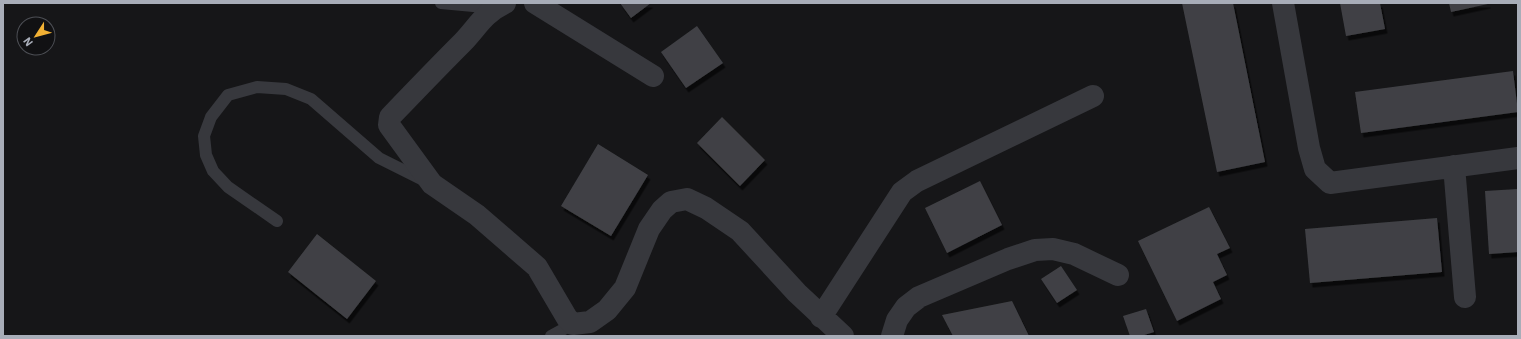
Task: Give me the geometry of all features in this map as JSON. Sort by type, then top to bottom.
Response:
[{"type":"street","points":[[535,3],[653,76]]},
{"type":"street","points":[[1283,3],[1309,148],[1315,169],[1330,182],[1518,158]]},
{"type":"street","points":[[500,6],[486,15],[466,39],[390,117],[388,125],[432,184],[477,215],[537,267],[567,318],[573,324],[590,322],[607,310],[625,288],[649,229],[662,210],[671,202],[687,199],[706,208],[740,231],[821,317],[843,336]]},
{"type":"street","points":[[821,317],[902,192],[917,181],[1093,96]]},
{"type":"street","points":[[1454,166],[1465,297]]},
{"type":"street","points":[[892,336],[897,320],[906,307],[919,297],[1008,259],[1035,250],[1053,249],[1074,254],[1118,275]]},
{"type":"lane","points":[[441,3],[500,6]]},
{"type":"lane","points":[[277,221],[228,187],[213,171],[206,155],[204,136],[211,117],[228,95],[257,87],[286,90],[310,99],[379,158],[432,184]]},
{"type":"lane","points":[[551,336],[573,324]]},
{"type":"building","points":[[620,3],[651,3],[631,18]]},
{"type":"building","points":[[1182,3],[1233,3],[1265,162],[1217,172]]},
{"type":"building","points":[[1340,3],[1380,3],[1385,29],[1346,36]]},
{"type":"building","points":[[1449,3],[1488,3],[1488,4],[1451,12]]},
{"type":"building","points":[[697,26],[723,63],[686,88],[661,52]]},
{"type":"building","points":[[1513,71],[1518,112],[1361,133],[1355,92]]},
{"type":"building","points":[[722,117],[765,160],[740,186],[697,143]]},
{"type":"building","points":[[598,144],[648,175],[611,236],[561,206]]},
{"type":"building","points":[[980,181],[1002,225],[947,253],[925,208]]},
{"type":"building","points":[[1518,189],[1518,252],[1489,254],[1485,191]]},
{"type":"building","points":[[1209,207],[1230,248],[1217,254],[1227,275],[1213,282],[1221,299],[1177,321],[1138,241]]},
{"type":"building","points":[[1437,218],[1442,272],[1310,283],[1305,229]]},
{"type":"building","points":[[317,234],[376,281],[347,319],[288,272]]},
{"type":"building","points":[[1061,266],[1077,290],[1057,303],[1041,279]]},
{"type":"building","points":[[1012,301],[1029,336],[953,336],[942,315]]},
{"type":"building","points":[[1146,309],[1154,332],[1141,336],[1130,336],[1123,316]]}]
